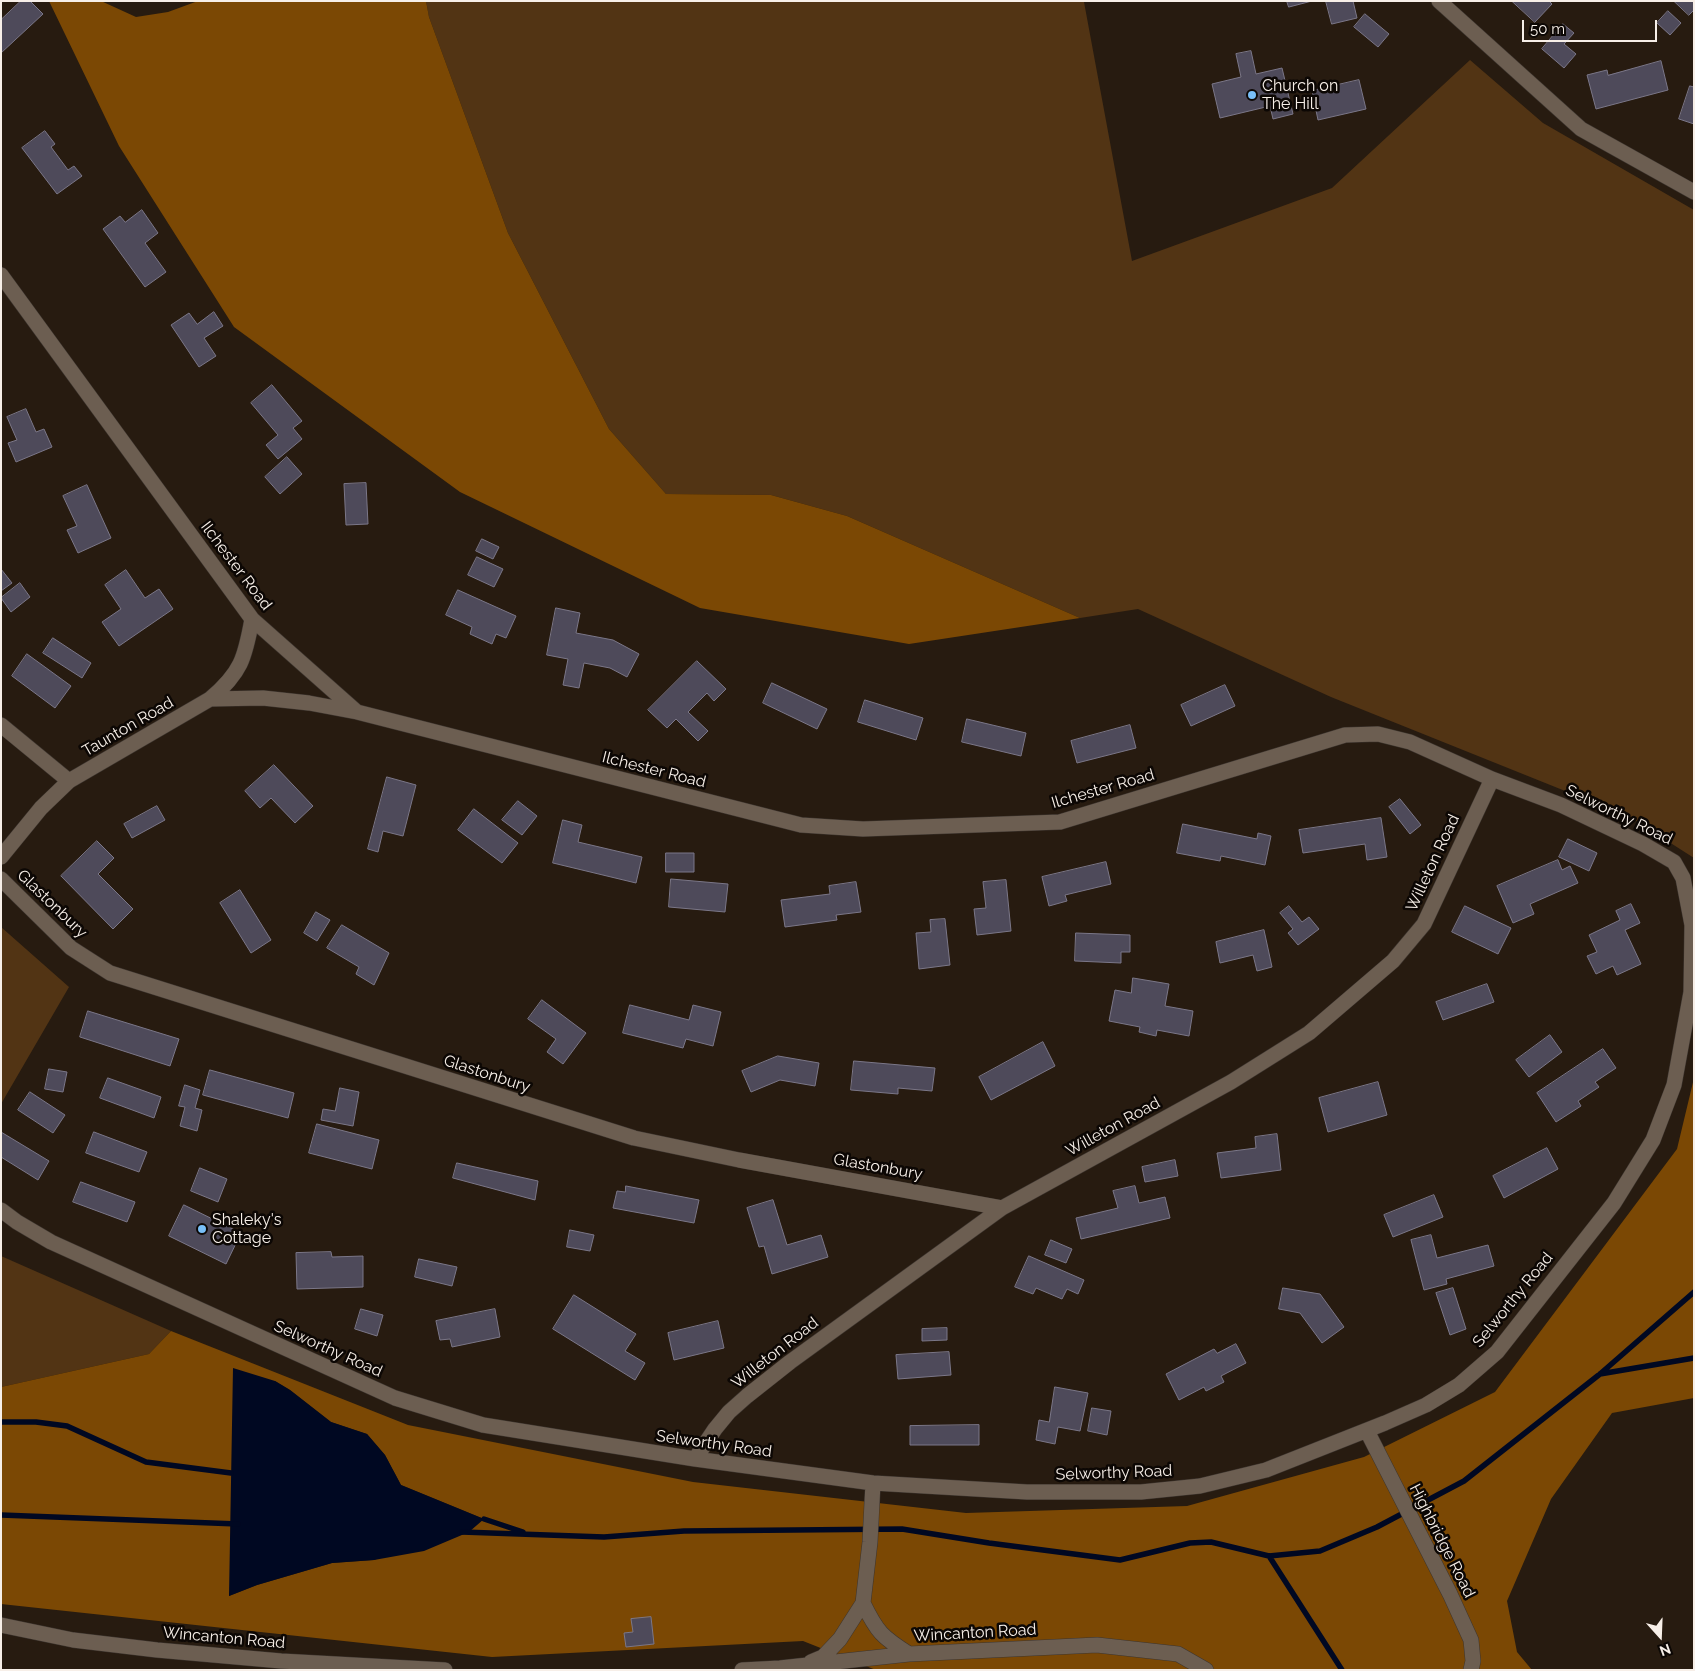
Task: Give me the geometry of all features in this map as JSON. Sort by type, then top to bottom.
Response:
[{"type":"street","points":[[1439,1],[1581,130],[1694,192]]},
{"type":"street","name":"Ilchester Road","points":[[1,275],[252,618],[357,712],[801,825],[863,828],[1060,822],[1345,735],[1378,734],[1410,742],[1492,779]]},
{"type":"street","name":"Taunton Road","points":[[1,857],[40,808],[69,781],[210,700],[224,687],[236,673],[244,658],[252,618]]},
{"type":"street","points":[[210,700],[263,698],[309,703],[357,712]]},
{"type":"street","points":[[1,725],[69,781]]},
{"type":"street","name":"Willeton Road","points":[[695,1459],[724,1418],[746,1396],[1002,1208],[1231,1082],[1309,1033],[1393,961],[1424,924],[1492,779]]},
{"type":"street","name":"Selworthy Road","points":[[1,1210],[51,1242],[395,1398],[483,1425],[695,1459],[873,1483],[1026,1492],[1141,1492],[1200,1486],[1266,1470],[1366,1431],[1434,1400],[1458,1385],[1497,1352],[1614,1203],[1653,1140],[1674,1085],[1691,992],[1692,925],[1683,878],[1674,862],[1643,844],[1561,805],[1492,779]]},
{"type":"street","name":"Glastonbury","points":[[1,879],[71,948],[110,973],[634,1138],[749,1162],[1002,1208]]},
{"type":"street","name":"Highbridge Road","points":[[1366,1431],[1414,1522],[1471,1640],[1473,1661],[1470,1670]]},
{"type":"street","points":[[801,1666],[824,1657],[840,1639],[864,1603],[873,1483]]},
{"type":"street","points":[[864,1603],[874,1626],[887,1640],[909,1654]]},
{"type":"street","name":"Wincanton Road","points":[[1,1625],[73,1640],[157,1650],[281,1661],[445,1670]]},
{"type":"street","name":"Wincanton Road","points":[[742,1670],[801,1666],[909,1654],[1098,1645],[1178,1654],[1206,1670]]},
{"type":"shaded area","points":[[49,1],[101,1],[136,17],[168,12],[198,1],[426,1],[429,17],[508,233],[609,429],[666,494],[771,495],[847,516],[1080,618],[909,644],[700,608],[460,492],[234,327],[119,146]]},
{"type":"shaded area","points":[[426,1],[1084,2],[1132,261],[1332,188],[1470,60],[1543,123],[1694,210],[1694,858],[1630,817],[1331,697],[1138,609],[1080,618],[847,516],[771,495],[666,494],[609,429],[508,233],[429,17]]},
{"type":"shaded area","points":[[1,927],[69,987],[1,1104]]},
{"type":"shaded area","points":[[1694,1078],[1694,1398],[1612,1413],[1551,1499],[1507,1601],[1517,1652],[1532,1670],[876,1670],[803,1641],[492,1657],[1,1604],[1,1387],[149,1354],[171,1331],[408,1425],[693,1482],[966,1513],[1187,1506],[1364,1457],[1495,1392],[1677,1149]],"holes":[[[275,1381],[290,1390],[331,1422],[367,1434],[385,1455],[401,1485],[484,1519],[374,1560],[332,1563],[257,1585],[229,1596]]]},
{"type":"shaded area","points":[[1,1256],[171,1331],[149,1354],[1,1387]]},
{"type":"water","points":[[233,1368],[275,1381],[290,1390],[331,1422],[367,1434],[385,1455],[401,1485],[484,1519],[469,1532],[424,1551],[374,1560],[332,1563],[257,1585],[229,1596]]},
{"type":"building","points":[[21,1],[30,1],[43,14],[1,53],[1,20]]},
{"type":"building","points":[[1287,1],[1312,1],[1289,7]]},
{"type":"building","points":[[1326,1],[1353,1],[1357,18],[1332,24]]},
{"type":"building","points":[[1512,1],[1549,1],[1552,4],[1535,22]]},
{"type":"building","points":[[1674,1],[1694,1],[1694,10],[1689,15]]},
{"type":"building","points":[[1668,11],[1681,23],[1670,35],[1657,23]]},
{"type":"building","points":[[1365,14],[1389,34],[1378,47],[1354,27]]},
{"type":"building","points":[[1563,24],[1574,33],[1564,44],[1576,54],[1564,68],[1542,49]]},
{"type":"building","name":"Church on The Hill","points":[[1251,51],[1256,74],[1282,68],[1293,114],[1273,119],[1270,106],[1220,118],[1212,84],[1241,77],[1236,54]]},
{"type":"building","points":[[1661,61],[1668,90],[1596,109],[1587,75],[1607,70],[1608,75]]},
{"type":"building","points":[[1359,80],[1366,109],[1318,120],[1312,91]]},
{"type":"building","points":[[1690,86],[1694,87],[1694,124],[1679,119]]},
{"type":"building","points":[[45,131],[55,144],[51,147],[68,170],[74,166],[82,176],[57,194],[22,148]]},
{"type":"building","points":[[142,210],[158,233],[145,243],[166,272],[145,287],[103,229],[120,216],[125,222]]},
{"type":"building","points":[[214,312],[223,326],[204,338],[216,356],[199,367],[171,325],[189,313],[197,324]]},
{"type":"building","points":[[272,385],[302,421],[293,428],[302,439],[278,459],[266,445],[278,435],[251,403]]},
{"type":"building","points":[[26,409],[36,432],[44,429],[52,447],[16,462],[8,443],[17,440],[7,417]]},
{"type":"building","points":[[287,457],[302,474],[280,494],[265,477]]},
{"type":"building","points":[[366,483],[368,524],[346,525],[344,484]]},
{"type":"building","points":[[87,485],[111,538],[78,553],[67,530],[77,526],[63,496]]},
{"type":"building","points":[[482,539],[499,547],[493,559],[476,551]]},
{"type":"building","points":[[477,557],[503,569],[494,587],[468,575]]},
{"type":"building","points":[[1,569],[12,583],[1,591]]},
{"type":"building","points":[[126,570],[145,598],[159,589],[173,609],[119,646],[102,622],[121,609],[105,585]]},
{"type":"building","points":[[20,583],[30,597],[11,612],[1,598]]},
{"type":"building","points":[[458,590],[516,616],[506,638],[496,634],[492,644],[470,634],[472,627],[446,615]]},
{"type":"building","points":[[556,608],[580,613],[576,633],[613,640],[639,654],[627,677],[610,668],[584,663],[579,688],[563,685],[568,659],[547,655]]},
{"type":"building","points":[[53,638],[91,663],[82,678],[43,653]]},
{"type":"building","points":[[27,654],[71,686],[55,708],[12,676]]},
{"type":"building","points":[[697,661],[726,689],[714,701],[707,693],[688,712],[708,731],[698,741],[676,719],[667,728],[648,710]]},
{"type":"building","points":[[772,683],[827,709],[817,729],[763,703]]},
{"type":"building","points":[[1225,685],[1235,706],[1191,726],[1181,705]]},
{"type":"building","points":[[865,700],[923,718],[916,740],[858,722]]},
{"type":"building","points":[[967,719],[1026,733],[1021,756],[962,742]]},
{"type":"building","points":[[1130,725],[1136,748],[1077,763],[1071,741]]},
{"type":"building","points":[[274,765],[313,806],[295,823],[271,798],[260,808],[245,791]]},
{"type":"building","points":[[387,777],[416,785],[403,836],[383,831],[378,852],[368,849]]},
{"type":"building","points":[[1400,799],[1421,825],[1410,834],[1389,807]]},
{"type":"building","points":[[518,801],[537,816],[522,835],[502,820]]},
{"type":"building","points":[[157,806],[165,820],[132,838],[124,824]]},
{"type":"building","points":[[474,809],[518,843],[502,863],[458,830]]},
{"type":"building","points":[[1381,818],[1387,857],[1367,860],[1365,844],[1303,853],[1299,830]]},
{"type":"building","points":[[563,820],[582,825],[578,842],[642,857],[636,883],[553,863]]},
{"type":"building","points":[[1183,824],[1257,839],[1258,833],[1271,836],[1265,865],[1221,856],[1220,861],[1177,853]]},
{"type":"building","points":[[1568,839],[1597,853],[1589,871],[1559,857]]},
{"type":"building","points":[[97,841],[114,858],[98,874],[133,909],[113,929],[61,876]]},
{"type":"building","points":[[666,853],[694,853],[694,872],[666,872]]},
{"type":"building","points":[[1558,860],[1562,870],[1570,866],[1578,883],[1530,904],[1534,914],[1513,923],[1497,886]]},
{"type":"building","points":[[1106,862],[1111,884],[1065,895],[1067,901],[1049,906],[1042,877]]},
{"type":"building","points":[[671,879],[728,884],[725,912],[669,907]]},
{"type":"building","points":[[1006,880],[1011,931],[977,935],[974,909],[986,908],[983,882]]},
{"type":"building","points":[[856,882],[861,912],[836,915],[837,920],[785,927],[781,900],[830,894],[829,886]]},
{"type":"building","points":[[240,890],[271,940],[251,953],[220,903]]},
{"type":"building","points":[[1631,904],[1640,923],[1625,930],[1641,964],[1617,975],[1613,966],[1596,974],[1587,956],[1597,952],[1589,935],[1620,920],[1616,911]]},
{"type":"building","points":[[1289,906],[1302,922],[1309,917],[1319,929],[1298,945],[1288,933],[1293,929],[1280,913]]},
{"type":"building","points":[[1465,906],[1511,928],[1498,954],[1452,932]]},
{"type":"building","points":[[316,912],[330,920],[317,941],[304,933]]},
{"type":"building","points":[[945,919],[950,965],[919,969],[916,933],[931,932],[930,920]]},
{"type":"building","points":[[342,925],[389,953],[374,985],[356,974],[359,967],[327,948]]},
{"type":"building","points":[[1264,930],[1272,967],[1257,971],[1253,955],[1220,963],[1216,942]]},
{"type":"building","points":[[1076,933],[1130,935],[1130,952],[1121,952],[1121,963],[1075,961]]},
{"type":"building","points":[[1133,978],[1169,984],[1165,1006],[1193,1011],[1189,1036],[1157,1030],[1156,1036],[1139,1032],[1140,1027],[1109,1021],[1115,990],[1131,993]]},
{"type":"building","points":[[1487,984],[1494,1002],[1443,1020],[1436,1002]]},
{"type":"building","points":[[542,1000],[586,1033],[563,1064],[547,1052],[556,1039],[528,1019]]},
{"type":"building","points":[[630,1005],[689,1020],[693,1005],[721,1012],[713,1046],[686,1039],[683,1048],[623,1033]]},
{"type":"building","points":[[88,1011],[179,1039],[170,1066],[80,1037]]},
{"type":"building","points":[[1550,1035],[1562,1052],[1529,1077],[1516,1060]]},
{"type":"building","points":[[1043,1042],[1055,1066],[991,1100],[979,1077]]},
{"type":"building","points":[[1603,1049],[1616,1068],[1595,1082],[1599,1087],[1578,1101],[1581,1106],[1556,1122],[1537,1093]]},
{"type":"building","points":[[778,1056],[819,1063],[815,1086],[780,1080],[751,1092],[742,1071]]},
{"type":"building","points":[[854,1061],[935,1068],[932,1091],[898,1088],[898,1094],[851,1090]]},
{"type":"building","points":[[49,1069],[67,1072],[63,1092],[45,1089]]},
{"type":"building","points":[[210,1070],[294,1093],[288,1118],[203,1095]]},
{"type":"building","points":[[108,1078],[161,1097],[154,1118],[100,1098]]},
{"type":"building","points":[[1378,1082],[1387,1115],[1328,1132],[1319,1098]]},
{"type":"building","points":[[185,1085],[200,1090],[195,1108],[202,1110],[197,1131],[180,1126],[185,1107],[179,1106]]},
{"type":"building","points":[[340,1088],[359,1092],[353,1126],[321,1120],[323,1109],[335,1111]]},
{"type":"building","points":[[30,1092],[65,1115],[53,1133],[18,1110]]},
{"type":"building","points":[[317,1124],[379,1140],[372,1169],[309,1153]]},
{"type":"building","points":[[1,1132],[49,1161],[38,1180],[1,1157]]},
{"type":"building","points":[[94,1132],[147,1152],[139,1172],[86,1153]]},
{"type":"building","points":[[1277,1134],[1281,1170],[1221,1178],[1217,1153],[1256,1148],[1255,1137]]},
{"type":"building","points":[[1547,1148],[1558,1169],[1504,1198],[1493,1176]]},
{"type":"building","points":[[1175,1160],[1178,1176],[1145,1182],[1142,1167]]},
{"type":"building","points":[[457,1163],[538,1181],[535,1200],[453,1178]]},
{"type":"building","points":[[200,1168],[227,1179],[218,1202],[191,1191]]},
{"type":"building","points":[[81,1182],[135,1202],[127,1222],[73,1202]]},
{"type":"building","points":[[626,1186],[699,1200],[694,1223],[613,1208],[617,1191],[625,1192]]},
{"type":"building","points":[[1135,1186],[1139,1203],[1165,1197],[1170,1218],[1081,1239],[1076,1218],[1118,1208],[1113,1191]]},
{"type":"building","points":[[1434,1195],[1443,1217],[1393,1237],[1384,1215]]},
{"type":"building","points":[[773,1200],[787,1245],[821,1235],[828,1257],[772,1274],[764,1246],[759,1247],[747,1208]]},
{"type":"building","points":[[184,1205],[241,1233],[226,1264],[169,1236]]},
{"type":"building","points":[[570,1230],[594,1235],[590,1251],[567,1247]]},
{"type":"building","points":[[1431,1235],[1437,1258],[1488,1245],[1494,1266],[1446,1279],[1447,1284],[1424,1290],[1411,1240]]},
{"type":"building","points":[[1051,1240],[1072,1249],[1066,1263],[1045,1255]]},
{"type":"building","points":[[331,1252],[332,1257],[363,1256],[363,1287],[297,1289],[296,1253]]},
{"type":"building","points":[[1029,1256],[1084,1280],[1078,1294],[1067,1289],[1062,1299],[1036,1288],[1033,1294],[1015,1287]]},
{"type":"building","points":[[419,1259],[457,1267],[452,1286],[415,1277]]},
{"type":"building","points":[[1283,1288],[1320,1294],[1344,1327],[1322,1343],[1300,1313],[1279,1309]]},
{"type":"building","points":[[1453,1288],[1466,1329],[1450,1335],[1436,1293]]},
{"type":"building","points":[[574,1295],[636,1334],[625,1351],[645,1363],[635,1380],[553,1329]]},
{"type":"building","points":[[361,1309],[383,1315],[377,1336],[355,1329]]},
{"type":"building","points":[[495,1309],[500,1337],[452,1347],[450,1339],[440,1340],[436,1321]]},
{"type":"building","points":[[718,1321],[724,1348],[674,1360],[668,1333]]},
{"type":"building","points":[[947,1328],[947,1340],[922,1341],[922,1329]]},
{"type":"building","points":[[1236,1344],[1246,1363],[1221,1376],[1224,1382],[1206,1391],[1204,1387],[1179,1400],[1166,1374],[1214,1349],[1217,1353]]},
{"type":"building","points":[[949,1352],[951,1375],[898,1379],[896,1355]]},
{"type":"building","points":[[1055,1387],[1088,1393],[1080,1431],[1058,1427],[1055,1444],[1036,1440],[1039,1420],[1049,1422]]},
{"type":"building","points":[[1092,1408],[1111,1411],[1107,1435],[1088,1431]]},
{"type":"building","points":[[979,1425],[979,1445],[910,1445],[910,1426]]},
{"type":"building","points":[[651,1617],[654,1644],[626,1647],[624,1633],[633,1632],[631,1619]]},
{"type":"waterway","points":[[462,1532],[604,1537],[684,1531],[902,1529],[989,1543],[1120,1560],[1190,1543],[1211,1542],[1269,1556],[1320,1551],[1377,1527],[1464,1481],[1600,1374],[1694,1292]]},
{"type":"waterway","points":[[1600,1374],[1694,1358]]},
{"type":"waterway","points":[[1,1422],[36,1422],[67,1426],[146,1462],[231,1473]]},
{"type":"waterway","points":[[1,1515],[238,1524]]},
{"type":"waterway","points":[[484,1519],[523,1532]]},
{"type":"waterway","points":[[1269,1556],[1342,1670]]},
{"type":"place","name":"Church on The Hill","points":[[1252,95]]},
{"type":"place","name":"Shaleky's Cottage","points":[[202,1229]]}]
